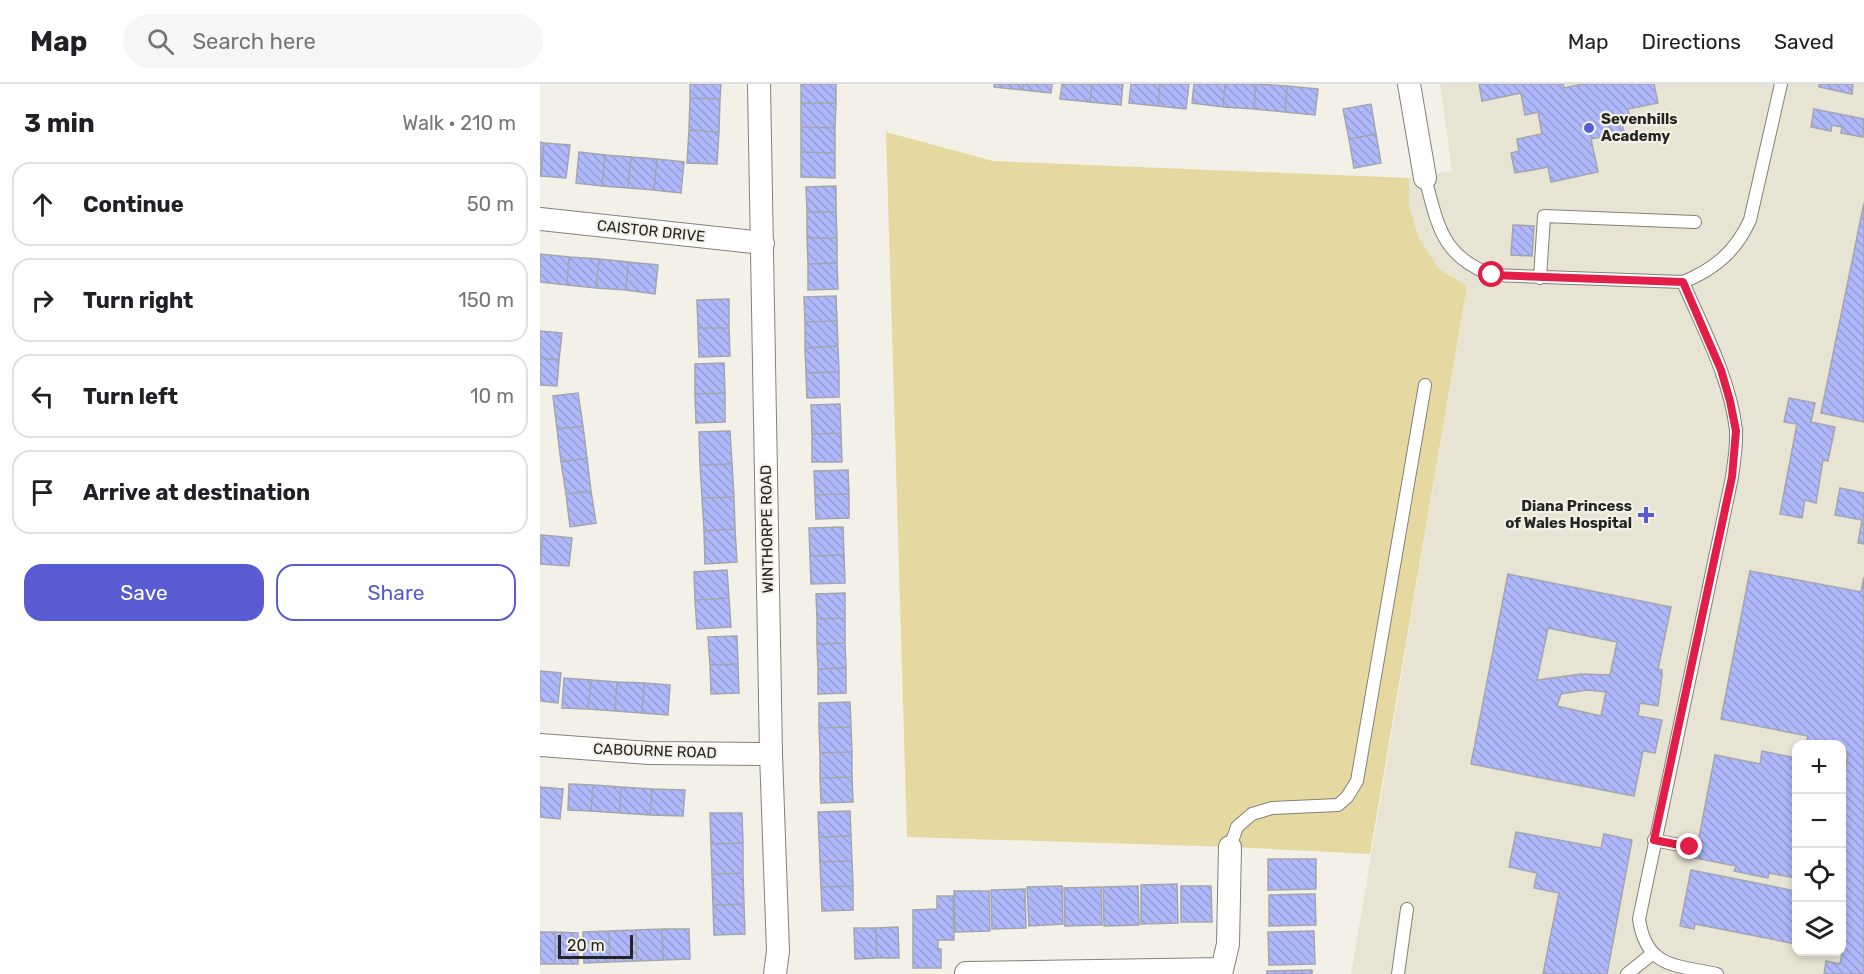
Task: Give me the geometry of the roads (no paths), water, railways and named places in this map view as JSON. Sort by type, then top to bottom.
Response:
[{"type":"street","name":"WINTHORPE ROAD","points":[[759,84],[771,754],[778,951],[775,974]]},
{"type":"street","points":[[1409,84],[1425,178]]},
{"type":"street","name":"CAISTOR DRIVE","points":[[540,219],[763,243]]},
{"type":"street","name":"CABOURNE ROAD","points":[[540,745],[650,753],[771,754]]},
{"type":"street","points":[[966,973],[1222,971],[1228,944],[1230,847]]},
{"type":"lane","points":[[1425,178],[1436,219],[1446,242],[1462,261],[1476,269],[1492,275],[1683,282],[1704,274],[1722,261],[1744,234],[1750,220],[1781,84]]},
{"type":"lane","points":[[1540,278],[1544,216],[1695,222]]},
{"type":"lane","points":[[1683,282],[1721,370],[1736,431],[1735,452],[1730,486],[1639,919],[1641,936],[1652,954],[1665,962],[1717,974]]},
{"type":"lane","points":[[1230,847],[1237,827],[1252,814],[1272,808],[1338,805],[1357,781],[1425,385]]},
{"type":"lane","points":[[1654,840],[1690,847]]},
{"type":"lane","points":[[1398,974],[1407,909]]},
{"type":"lane","points":[[1627,974],[1652,954]]},
{"type":"place","name":"Sevenhills Academy","points":[[1589,128]]},
{"type":"place","name":"Diana Princess of Wales Hospital","points":[[1646,515]]}]
